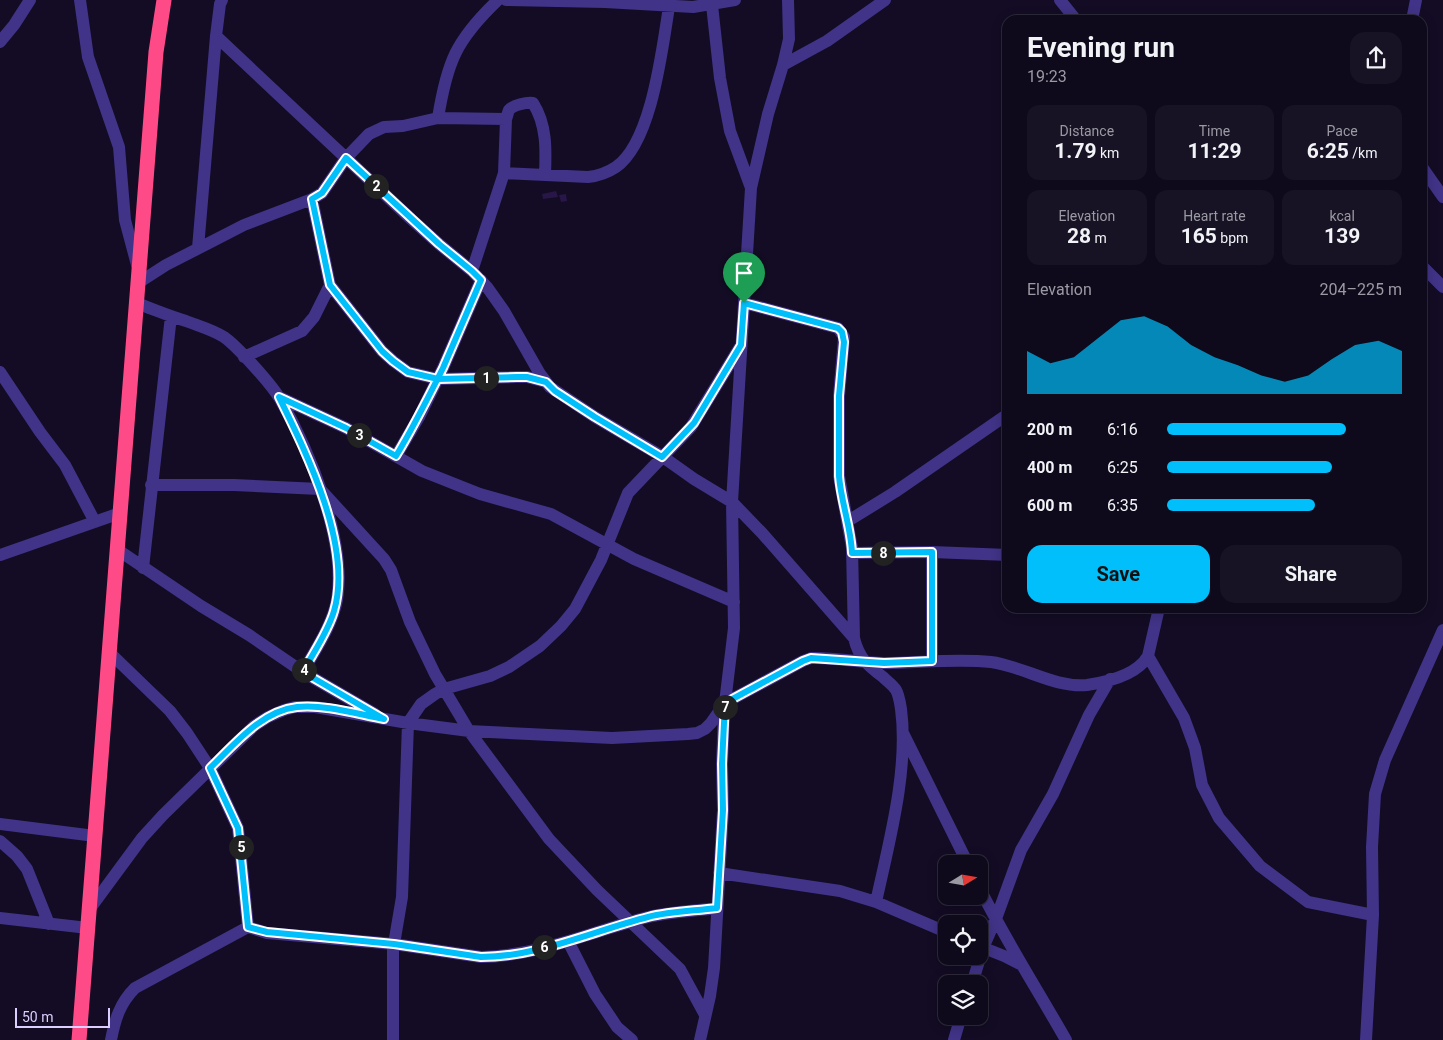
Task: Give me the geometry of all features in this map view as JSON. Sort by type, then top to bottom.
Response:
[{"type":"highway","points":[[79,1040],[156,52],[164,0]]},
{"type":"street","points":[[0,42],[14,25],[30,0]]},
{"type":"street","points":[[80,0],[88,57],[119,147],[125,220],[138,277],[244,225],[312,199],[322,193],[346,158],[368,134],[384,127],[403,126],[438,118],[506,119]]},
{"type":"street","points":[[198,248],[216,36],[222,0]]},
{"type":"street","points":[[438,118],[451,60],[462,39],[498,0]]},
{"type":"street","points":[[506,0],[605,1],[669,7],[693,4],[712,5],[735,0]]},
{"type":"street","points":[[700,1040],[713,976],[723,810],[722,764],[725,703],[733,634],[734,602],[732,502],[751,188],[768,114],[783,66],[789,39],[788,0]]},
{"type":"street","points":[[783,66],[826,40],[885,0]]},
{"type":"street","points":[[1060,0],[1072,15]]},
{"type":"street","points":[[1413,15],[1416,0]]},
{"type":"street","points":[[712,5],[720,78],[730,131],[751,188]]},
{"type":"street","points":[[504,173],[588,177],[601,175],[617,167],[641,136],[658,73],[669,7]]},
{"type":"street","points":[[216,36],[439,244],[477,276],[504,311],[546,382],[555,391],[732,502],[762,533],[854,638]]},
{"type":"street","points":[[396,456],[419,418],[438,379],[477,276],[504,173],[506,119],[508,111],[513,107],[529,102],[533,103],[545,130],[545,175]]},
{"type":"street","points":[[1427,174],[1443,197]]},
{"type":"street","points":[[312,199],[330,285],[382,351],[393,361],[408,372],[438,379],[527,377],[546,382]]},
{"type":"street","points":[[1427,271],[1443,287]]},
{"type":"street","points":[[244,357],[302,331],[314,317],[330,285]]},
{"type":"street","points":[[136,303],[213,331],[233,344],[279,397],[300,440],[320,489],[334,540],[338,589],[332,617],[303,672]]},
{"type":"street","points":[[744,303],[838,328],[842,332],[844,342],[839,396],[839,476],[852,553],[854,638],[856,647],[864,662],[896,690],[901,709],[902,757],[894,818],[876,902]]},
{"type":"street","points":[[143,568],[171,316]]},
{"type":"street","points":[[393,1040],[394,944],[402,897],[408,723],[421,704],[444,689],[490,676],[509,667],[540,646],[561,626],[575,609],[607,546],[628,493],[694,423],[741,345]]},
{"type":"street","points":[[0,372],[40,432],[65,465],[95,522]]},
{"type":"street","points":[[279,397],[346,428],[422,471],[480,494],[551,514],[607,546],[734,602]]},
{"type":"street","points":[[848,521],[896,492],[1002,418]]},
{"type":"street","points":[[152,485],[234,485],[320,489],[384,559],[410,622],[435,674],[469,731],[549,839],[597,890],[684,973],[705,1014]]},
{"type":"street","points":[[0,555],[120,513]]},
{"type":"street","points":[[118,550],[303,672],[384,719]]},
{"type":"street","points":[[852,553],[932,552],[1002,555]]},
{"type":"street","points":[[932,552],[932,661]]},
{"type":"street","points":[[89,910],[162,814],[254,726],[268,717],[290,708],[315,707],[469,731],[612,738],[688,734],[706,729],[725,703],[811,658],[864,662],[992,662],[1073,684],[1087,685],[1134,670],[1144,663],[1148,656],[1158,613]]},
{"type":"street","points":[[1366,1040],[1373,915],[1372,847],[1375,794],[1385,760],[1440,646],[1443,630]]},
{"type":"street","points":[[110,653],[170,711],[210,768],[238,828],[248,927]]},
{"type":"street","points":[[1148,656],[1184,718],[1195,748],[1202,785],[1219,818],[1260,866],[1308,902],[1373,915]]},
{"type":"street","points":[[988,934],[995,920],[1021,850],[1053,794],[1089,715],[1110,679]]},
{"type":"street","points":[[902,730],[964,855]]},
{"type":"street","points":[[0,824],[95,836]]},
{"type":"street","points":[[0,841],[17,856],[27,869],[48,924]]},
{"type":"street","points":[[719,873],[840,891],[876,902],[938,929]]},
{"type":"street","points":[[988,905],[1066,1040]]},
{"type":"street","points":[[111,1040],[118,1010],[126,997],[136,988],[248,927],[267,932],[394,944],[481,957],[495,957],[568,941],[664,914],[717,908]]},
{"type":"street","points":[[0,918],[88,928]]},
{"type":"street","points":[[568,941],[595,994],[617,1027],[632,1040]]},
{"type":"street","points":[[988,950],[1024,966]]},
{"type":"street","points":[[954,1040],[958,1025]]},
{"type":"building","points":[[556,191],[558,197],[543,199],[542,194]]},
{"type":"building","points":[[566,194],[567,201],[561,202],[559,195]]},
{"type":"route","points":[[744,303],[741,345],[694,423],[662,457],[595,417],[555,391],[546,382],[527,377],[438,379],[408,372],[393,361],[382,351],[330,285],[312,199],[322,193],[330,184],[346,158],[481,280],[438,379],[419,418],[396,456],[346,428],[279,397],[300,440],[320,489],[330,524],[337,560],[338,589],[335,610],[303,672],[384,719],[315,707],[295,707],[284,710],[254,726],[210,768],[238,828],[248,927],[267,932],[394,944],[481,957],[495,957],[554,945],[650,916],[717,908],[723,810],[722,764],[725,703],[811,658],[884,663],[932,661],[932,552],[852,553],[839,476],[839,396],[844,342],[842,332],[838,328],[744,303]]}]
